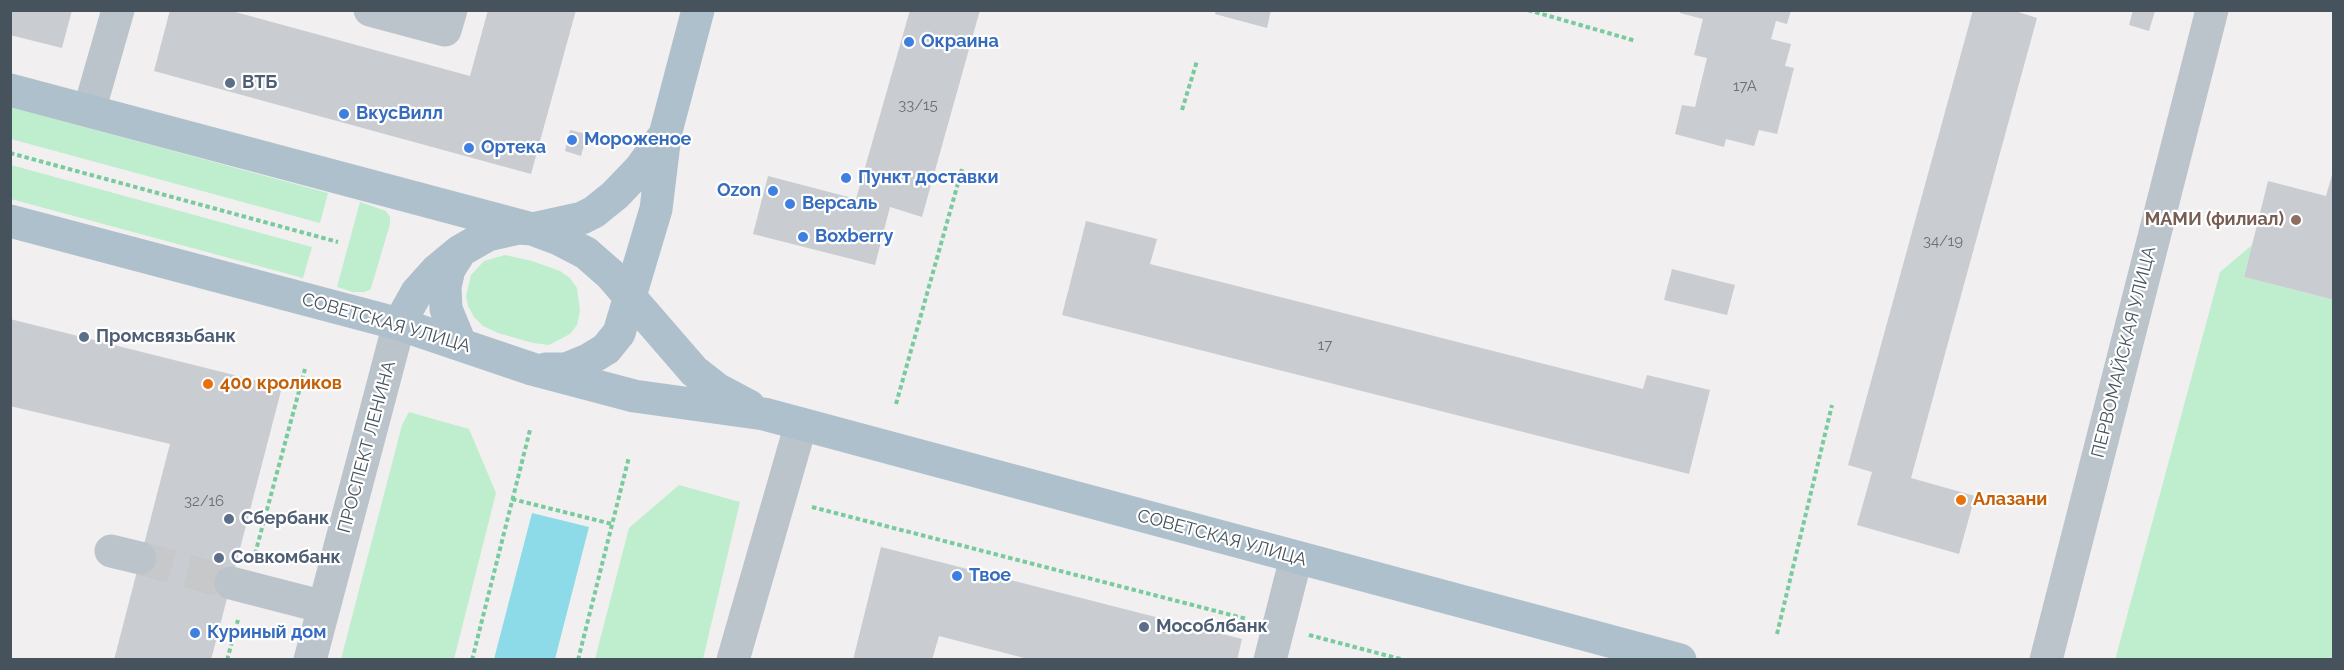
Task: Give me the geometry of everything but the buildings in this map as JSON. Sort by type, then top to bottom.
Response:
[{"type":"main road","name":"ПРОСПЕКТ ЛЕНИНА","points":[[532,369],[566,369],[588,360],[606,349],[619,333],[656,209],[665,135],[698,10]]},
{"type":"main road","points":[[10,90],[532,229],[559,239],[586,253],[610,274],[631,298]]},
{"type":"main road","name":"ПРОСПЕКТ ЛЕНИНА","points":[[399,324],[417,292],[436,271],[460,251],[488,235],[519,228],[532,229],[582,218],[594,212],[615,195],[640,169],[665,135]]},
{"type":"main road","name":"СОВЕТСКАЯ УЛИЦА","points":[[10,221],[399,324],[532,369],[634,396],[764,414],[1680,660]]},
{"type":"main road","points":[[460,251],[449,269],[445,287],[446,309],[460,343]]},
{"type":"main road","name":"СОВЕТСКАЯ УЛИЦА","points":[[631,298],[694,371],[717,389],[764,414]]},
{"type":"street","points":[[89,111],[118,10]]},
{"type":"street","points":[[370,10],[445,30],[451,10]]},
{"type":"street","name":"ПЕРВОМАЙСКАЯ УЛИЦА","points":[[2046,660],[2212,10]]},
{"type":"street","name":"ПРОСПЕКТ ЛЕНИНА","points":[[310,660],[399,324]]},
{"type":"street","points":[[733,660],[801,424]]},
{"type":"street","points":[[1270,660],[1296,558]]},
{"type":"street","points":[[239,585],[324,607]]},
{"type":"path","points":[[1528,10],[1636,41]]},
{"type":"path","points":[[1182,110],[1197,61]]},
{"type":"path","points":[[10,153],[338,242]]},
{"type":"path","points":[[896,404],[962,169]]},
{"type":"path","points":[[227,660],[239,585],[305,369]]},
{"type":"path","points":[[1777,634],[1832,405]]},
{"type":"path","points":[[472,660],[530,430]]},
{"type":"path","points":[[578,660],[629,457]]},
{"type":"path","points":[[512,499],[612,524]]},
{"type":"path","points":[[851,516],[1404,660]]},
{"type":"green space","points":[[11,107],[328,193],[320,223],[11,139]]},
{"type":"green space","points":[[11,165],[312,247],[303,278],[11,199]]},
{"type":"green space","points":[[360,202],[386,211],[390,217],[390,224],[370,290],[353,292],[337,287]]},
{"type":"green space","points":[[2252,245],[2244,277],[2333,300],[2333,659],[2115,660],[2220,272]]},
{"type":"green space","points":[[505,255],[532,261],[560,271],[570,278],[577,288],[580,311],[577,325],[570,334],[549,345],[533,343],[498,333],[483,326],[474,317],[466,296],[471,275],[484,261]]},
{"type":"green space","points":[[409,412],[469,429],[496,493],[454,659],[341,659],[402,425]]},
{"type":"green space","points":[[679,485],[740,502],[703,659],[595,659],[629,528]]},
{"type":"water","points":[[532,513],[589,527],[555,659],[494,659]]},
{"type":"tunnel","points":[[140,558],[231,583]]},
{"type":"place","name":"Окраина","points":[[909,42]]},
{"type":"place","name":"ВТБ","points":[[230,83]]},
{"type":"place","name":"ВкусВилл","points":[[344,114]]},
{"type":"place","name":"Мороженое","points":[[572,140]]},
{"type":"place","name":"Ортека","points":[[469,148]]},
{"type":"place","name":"Пункт доставки","points":[[846,178]]},
{"type":"place","name":"Ozon","points":[[773,191]]},
{"type":"place","name":"Версаль","points":[[790,204]]},
{"type":"place","name":"МАМИ (филиал)","points":[[2296,220]]},
{"type":"place","name":"Boxberry","points":[[803,237]]},
{"type":"place","name":"Промсвязьбанк","points":[[84,337]]},
{"type":"place","name":"400 кроликов","points":[[208,384]]},
{"type":"place","name":"Алазани","points":[[1961,500]]},
{"type":"place","name":"Сбербанк","points":[[229,519]]},
{"type":"place","name":"Совкомбанк","points":[[219,558]]},
{"type":"place","name":"Твое","points":[[957,576]]},
{"type":"place","name":"Мособлбанк","points":[[1144,627]]},
{"type":"place","name":"Куриный дом","points":[[195,633]]}]
